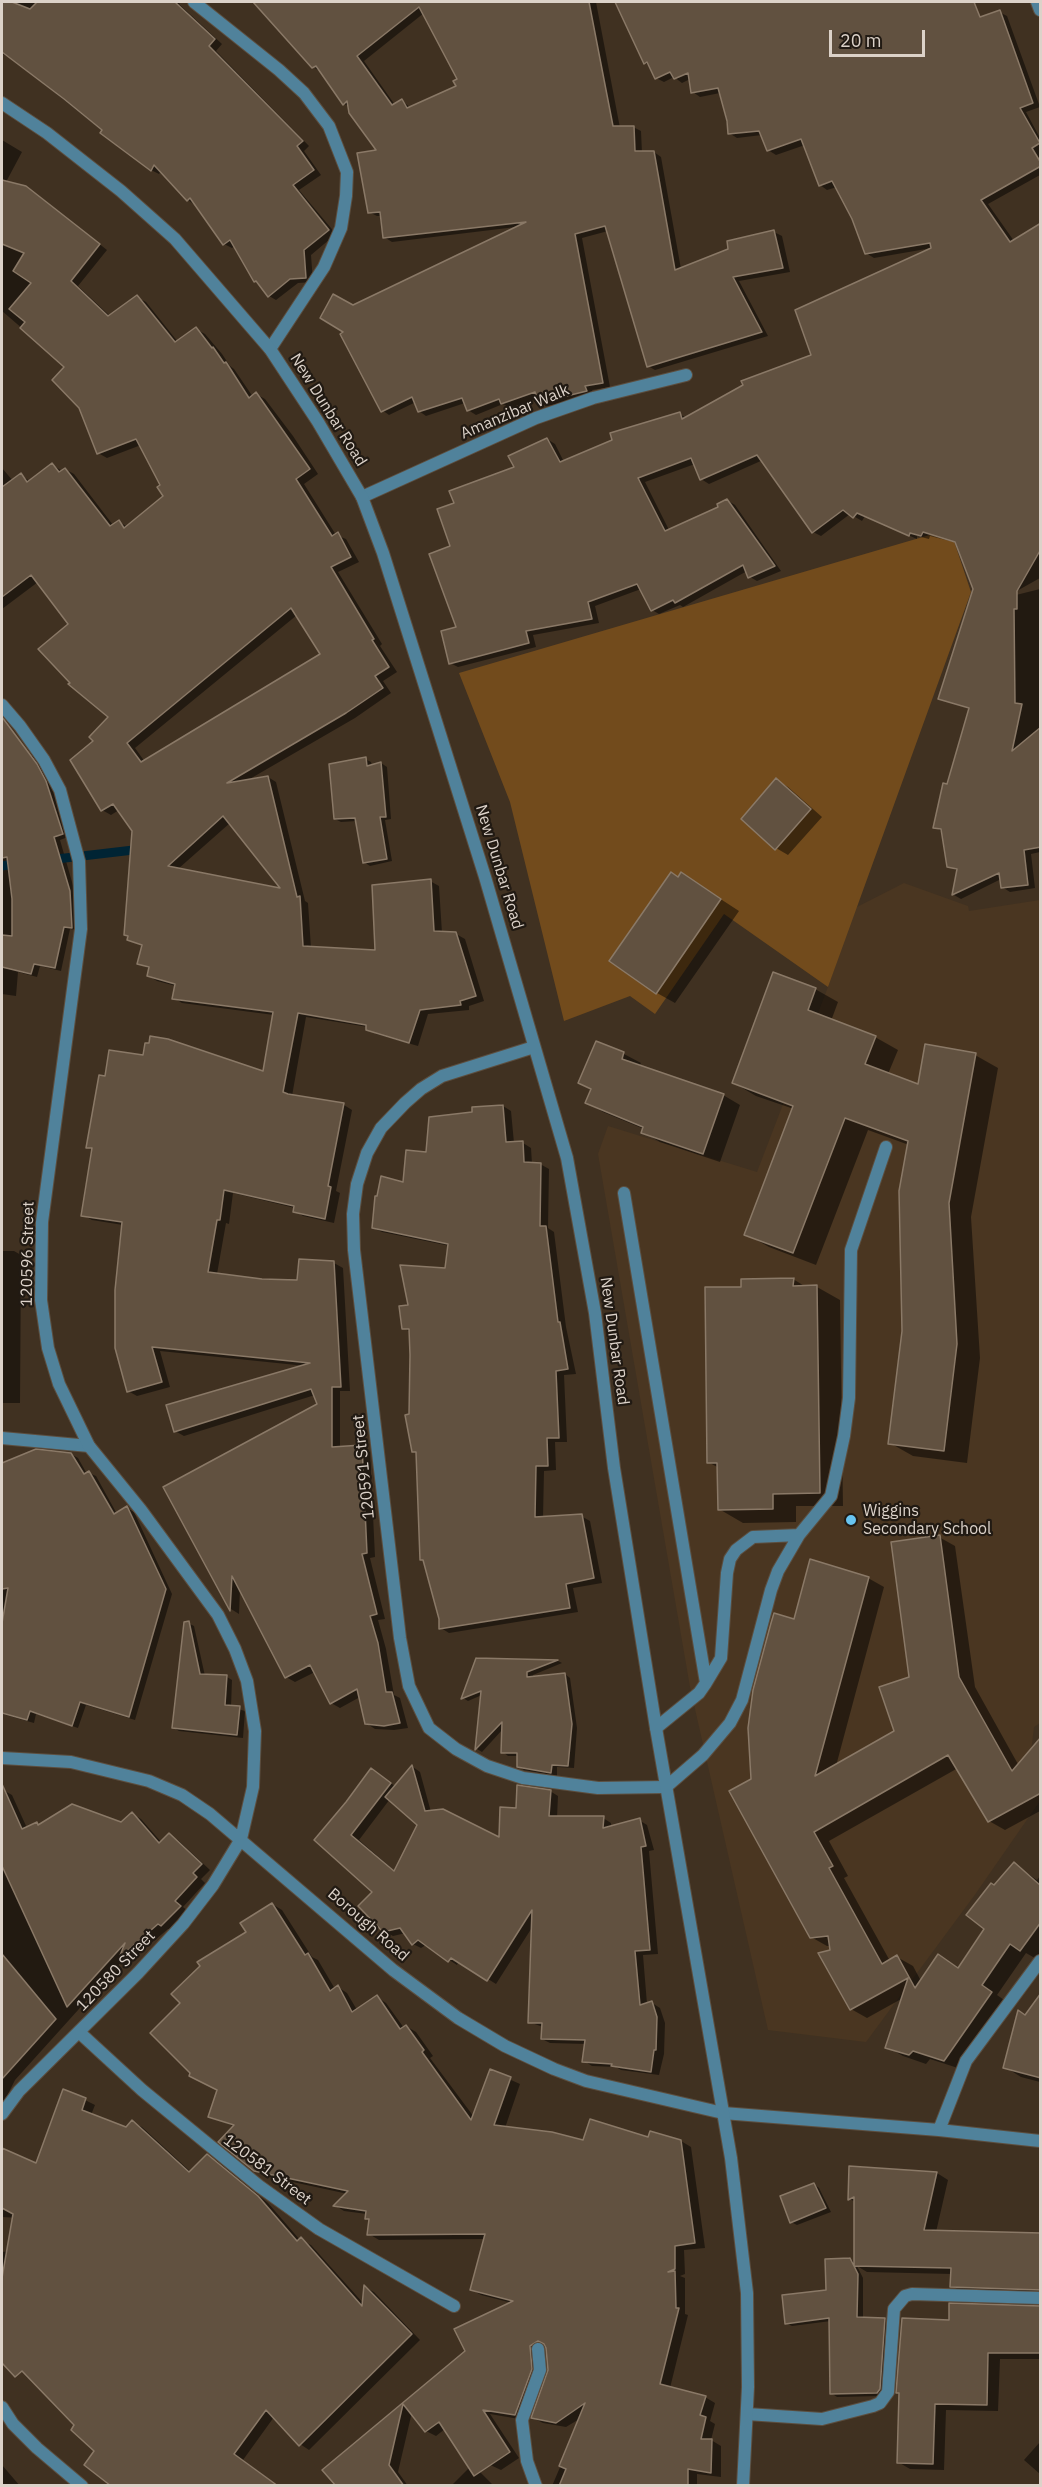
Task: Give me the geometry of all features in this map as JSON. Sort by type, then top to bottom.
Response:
[{"type":"street","points":[[194,2],[304,93],[329,126],[347,172],[341,228],[324,267],[270,349]]},
{"type":"street","points":[[1037,2],[1041,10]]},
{"type":"street","name":"New Dunbar Road","points":[[2,103],[47,133],[121,191],[175,239],[270,349],[318,422],[362,497],[387,564],[485,876],[567,1158],[593,1302],[614,1468],[656,1728],[731,2158],[747,2293],[747,2414],[743,2486]]},
{"type":"street","name":"Amanzibar Walk","points":[[362,497],[536,418],[593,398],[686,375]]},
{"type":"street","name":"120596 Street","points":[[2,705],[38,752],[60,790],[79,861],[81,929],[42,1222],[41,1300],[48,1348],[59,1384],[89,1446],[141,1510],[218,1615],[235,1649],[247,1681],[255,1731],[253,1787],[241,1839]]},
{"type":"street","name":"120591 Street","points":[[534,1047],[442,1076],[422,1089],[381,1128],[367,1153],[357,1184],[353,1214],[354,1250],[400,1638],[409,1686],[429,1728],[456,1749],[487,1766],[523,1778],[598,1788],[666,1787]]},
{"type":"street","points":[[666,1787],[704,1755],[719,1740],[730,1723],[742,1700],[778,1571],[799,1535],[831,1496],[844,1436],[849,1398],[851,1250],[886,1148]]},
{"type":"street","points":[[624,1192],[706,1683]]},
{"type":"street","points":[[2,1438],[89,1446]]},
{"type":"street","points":[[656,1728],[689,1702],[706,1683],[722,1658],[727,1574],[730,1560],[743,1542],[753,1537],[799,1535]]},
{"type":"street","name":"Borough Road","points":[[2,1758],[71,1761],[149,1781],[182,1795],[241,1839],[393,1970],[458,2018],[506,2046],[586,2081],[723,2113],[939,2130],[1041,2141]]},
{"type":"street","name":"120580 Street","points":[[2,2114],[19,2091],[80,2032],[183,1923],[213,1885],[241,1839]]},
{"type":"street","points":[[939,2130],[966,2061],[1041,1961]]},
{"type":"street","name":"120581 Street","points":[[80,2032],[142,2091],[259,2186],[319,2229],[454,2306]]},
{"type":"street","points":[[747,2414],[822,2419],[879,2403],[888,2392],[894,2309],[905,2296],[912,2294],[1041,2298]]},
{"type":"street","points":[[536,2486],[526,2460],[522,2420],[540,2370],[538,2349]]},
{"type":"street","points":[[2,2407],[13,2424],[37,2448],[82,2486]]},
{"type":"shaded area","points":[[950,529],[971,592],[828,987],[724,914],[655,1014],[630,996],[564,1021],[510,802],[459,673]]},
{"type":"shaded area","name":"Wiggins Secondary School","points":[[904,883],[968,906],[969,911],[1040,900],[1040,1723],[1034,1727],[1028,1778],[1040,1797],[1040,1801],[974,1896],[866,2042],[768,2030],[690,1687],[598,1154],[608,1126],[757,1172],[828,987],[855,908]]},
{"type":"building","points":[[2,2],[12,2],[30,9],[37,2],[175,2],[215,39],[209,46],[303,141],[297,146],[314,170],[293,185],[329,230],[304,250],[306,278],[290,279],[268,297],[256,281],[254,282],[230,240],[223,245],[190,198],[187,201],[154,165],[151,171],[100,133],[102,130],[2,52]]},
{"type":"building","points":[[253,2],[589,2],[613,126],[634,126],[635,151],[654,151],[675,270],[728,249],[727,241],[774,230],[783,268],[733,277],[762,332],[647,367],[605,226],[575,234],[603,383],[585,386],[587,391],[538,403],[535,392],[501,404],[499,399],[467,411],[462,398],[418,412],[412,397],[381,412],[340,334],[343,332],[320,318],[333,294],[353,305],[526,222],[383,238],[380,212],[368,213],[357,153],[376,150],[349,113],[347,101],[343,105],[316,66],[312,68]],"holes":[[[419,7],[457,79],[453,81],[456,86],[407,108],[402,99],[392,105],[357,56]]]},
{"type":"building","points":[[615,2],[974,2],[980,17],[1000,10],[1033,103],[1020,108],[1040,143],[1032,148],[1041,163],[1041,166],[981,200],[1010,242],[1041,223],[1041,549],[1017,591],[1017,609],[1014,609],[1015,703],[1022,704],[1012,751],[1041,727],[1041,847],[1024,850],[1028,885],[1001,888],[999,873],[952,895],[957,869],[947,867],[941,829],[933,828],[943,783],[947,784],[969,708],[938,699],[973,589],[955,542],[923,532],[921,536],[910,533],[909,536],[857,513],[853,518],[843,510],[812,533],[757,455],[700,480],[691,458],[638,478],[665,531],[718,507],[717,504],[727,499],[775,566],[748,578],[743,565],[675,603],[673,600],[651,611],[637,584],[588,602],[592,619],[526,631],[529,643],[449,664],[441,631],[456,627],[429,554],[450,546],[437,509],[454,503],[449,491],[514,467],[508,456],[547,438],[560,462],[612,440],[610,433],[680,412],[682,419],[743,385],[741,381],[811,355],[795,310],[931,248],[930,243],[865,254],[852,219],[832,181],[819,186],[801,139],[767,151],[759,131],[728,134],[718,88],[691,93],[688,73],[674,79],[670,72],[655,79],[647,62],[644,64]]},
{"type":"building","points":[[2,180],[26,186],[100,244],[71,281],[108,316],[137,295],[175,342],[196,327],[224,363],[226,362],[249,398],[256,392],[310,469],[296,479],[332,536],[338,532],[351,557],[331,567],[389,667],[375,676],[383,688],[346,713],[227,783],[268,776],[297,897],[300,896],[303,946],[375,950],[372,885],[431,879],[434,931],[456,932],[476,996],[460,1001],[461,1005],[420,1010],[409,1043],[366,1030],[366,1025],[298,1013],[283,1092],[344,1103],[328,1186],[331,1187],[325,1219],[293,1212],[294,1206],[224,1190],[220,1220],[217,1220],[208,1272],[262,1279],[297,1280],[299,1259],[334,1261],[341,1387],[332,1387],[332,1447],[362,1445],[367,1553],[362,1554],[377,1614],[370,1616],[378,1643],[386,1692],[392,1692],[400,1723],[384,1726],[365,1724],[357,1689],[330,1704],[310,1665],[285,1678],[232,1576],[230,1611],[163,1487],[317,1404],[311,1389],[174,1432],[166,1405],[310,1363],[152,1347],[162,1382],[127,1392],[115,1348],[115,1290],[122,1222],[81,1216],[92,1148],[86,1148],[99,1075],[105,1076],[109,1050],[143,1055],[145,1043],[149,1043],[150,1036],[168,1039],[263,1071],[273,1012],[172,999],[175,984],[147,976],[149,967],[137,964],[142,945],[127,940],[128,936],[124,935],[132,831],[113,804],[101,811],[70,760],[93,741],[89,737],[108,717],[68,684],[70,683],[38,649],[68,624],[31,575],[2,597],[2,487],[21,473],[27,482],[52,463],[59,472],[65,468],[110,526],[119,520],[124,528],[163,496],[157,487],[160,485],[136,439],[97,454],[79,408],[52,380],[64,367],[20,328],[25,322],[9,309],[31,283],[13,271],[24,253],[2,244]],"holes":[[[291,608],[320,654],[141,762],[127,743]],[[223,816],[280,888],[168,866]]]},
{"type":"building","points":[[2,717],[37,764],[46,781],[63,834],[54,837],[70,891],[72,928],[64,927],[55,968],[34,964],[31,974],[2,967],[2,935],[12,936],[12,899],[7,857],[2,858]]},
{"type":"building","points":[[366,757],[367,766],[381,762],[386,817],[380,817],[387,859],[363,863],[355,818],[334,819],[329,764]]},
{"type":"building","points":[[776,778],[811,809],[775,850],[741,819]]},
{"type":"building","points":[[671,872],[678,877],[681,872],[721,899],[656,994],[609,961]]},
{"type":"building","points":[[773,972],[816,988],[808,1010],[876,1036],[865,1064],[918,1084],[925,1044],[976,1053],[949,1203],[957,1344],[944,1451],[888,1444],[902,1331],[899,1191],[908,1141],[845,1118],[793,1253],[744,1235],[793,1106],[732,1083]]},
{"type":"building","points":[[596,1041],[624,1052],[622,1059],[724,1094],[703,1154],[641,1133],[643,1127],[585,1103],[591,1089],[578,1083]]},
{"type":"building","points":[[503,1105],[506,1142],[523,1141],[524,1162],[541,1163],[540,1226],[546,1226],[558,1322],[560,1322],[568,1369],[556,1371],[559,1438],[547,1438],[548,1466],[536,1466],[535,1517],[582,1514],[594,1578],[566,1584],[570,1608],[439,1629],[439,1619],[423,1560],[420,1560],[416,1452],[412,1452],[405,1415],[409,1414],[409,1329],[402,1329],[399,1306],[408,1305],[400,1265],[445,1268],[448,1244],[372,1228],[375,1196],[377,1196],[381,1176],[403,1182],[406,1150],[426,1152],[429,1117],[472,1112],[472,1107]]},
{"type":"building","points":[[794,1278],[793,1286],[817,1285],[820,1493],[773,1494],[773,1509],[718,1510],[717,1463],[707,1463],[705,1287],[741,1287],[741,1279]]},
{"type":"building","points":[[36,1449],[71,1453],[84,1474],[89,1471],[114,1514],[127,1506],[166,1589],[129,1717],[80,1702],[72,1726],[30,1711],[27,1720],[2,1713],[2,1623],[8,1588],[2,1589],[2,1463]]},
{"type":"building","points":[[940,1535],[959,1677],[1012,1771],[1041,1737],[1041,1793],[988,1822],[948,1755],[814,1832],[833,1866],[829,1868],[882,1964],[897,1955],[915,1988],[938,1954],[958,1968],[984,1929],[966,1915],[991,1883],[994,1885],[1014,1862],[1041,1886],[1041,1922],[1020,1951],[1010,1944],[982,1985],[992,1992],[944,2061],[913,2051],[909,2055],[885,2048],[908,1978],[850,2010],[818,1953],[830,1950],[828,1936],[810,1938],[729,1791],[751,1779],[748,1728],[753,1690],[774,1613],[794,1619],[810,1559],[869,1577],[815,1776],[894,1731],[879,1687],[909,1677],[891,1542]]},
{"type":"building","points":[[189,1621],[200,1674],[227,1675],[225,1705],[240,1706],[237,1735],[172,1728],[184,1622]]},
{"type":"building","points":[[476,1658],[558,1660],[527,1672],[527,1677],[565,1673],[572,1724],[568,1766],[552,1765],[551,1773],[517,1767],[517,1753],[501,1753],[502,1722],[475,1750],[481,1691],[461,1699]]},
{"type":"building","points":[[412,1765],[425,1811],[443,1809],[499,1837],[500,1807],[516,1808],[517,1785],[551,1790],[549,1816],[604,1816],[603,1828],[640,1818],[646,1846],[641,1847],[650,1950],[635,1951],[640,2005],[652,2001],[657,2017],[656,2050],[654,2050],[651,2072],[611,2066],[612,2064],[582,2062],[585,2040],[541,2039],[542,2023],[528,2023],[532,1910],[487,1981],[451,1958],[448,1962],[418,1940],[412,1945],[400,1928],[383,1932],[358,1906],[372,1892],[314,1840],[371,1768],[391,1783],[351,1835],[394,1871],[417,1825],[385,1797]]},
{"type":"building","points":[[2,1784],[22,1829],[37,1822],[38,1825],[72,1804],[121,1822],[132,1812],[159,1843],[169,1833],[202,1864],[193,1873],[197,1877],[175,1901],[181,1906],[161,1926],[158,1924],[119,1958],[125,1943],[67,2007],[2,1866]]},
{"type":"building","points":[[272,1903],[305,1955],[308,1953],[330,1991],[338,1985],[352,2012],[377,1995],[400,2029],[406,2025],[424,2050],[422,2052],[471,2120],[490,2069],[511,2077],[494,2125],[552,2132],[583,2140],[590,2119],[648,2137],[650,2131],[681,2140],[695,2243],[675,2246],[675,2269],[668,2272],[675,2271],[676,2308],[679,2308],[660,2384],[706,2396],[700,2415],[706,2417],[701,2439],[712,2439],[711,2473],[688,2469],[688,2486],[559,2486],[566,2469],[559,2466],[585,2403],[556,2423],[531,2418],[548,2370],[546,2348],[538,2341],[530,2346],[532,2369],[515,2415],[483,2410],[510,2452],[474,2476],[439,2422],[425,2432],[403,2404],[389,2465],[404,2486],[336,2486],[322,2470],[465,2351],[454,2329],[513,2301],[470,2290],[485,2234],[367,2235],[369,2219],[365,2219],[366,2211],[333,2206],[348,2191],[254,2171],[218,2142],[234,2125],[208,2117],[217,2090],[189,2076],[190,2073],[150,2033],[180,2003],[171,1994],[200,1966],[197,1962],[246,1932],[240,1923]]},
{"type":"building","points":[[2,1954],[56,2019],[2,2079]]},
{"type":"building","points":[[1041,1993],[1041,2078],[1003,2068],[1018,2010],[1025,2015]]},
{"type":"building","points":[[63,2089],[86,2098],[82,2110],[126,2127],[132,2120],[189,2172],[207,2154],[258,2196],[297,2241],[301,2237],[362,2306],[364,2285],[412,2334],[299,2446],[266,2410],[234,2454],[278,2486],[111,2486],[84,2465],[94,2451],[71,2430],[74,2425],[22,2371],[15,2377],[2,2363],[2,2278],[13,2214],[2,2208],[2,2148],[36,2163]]},
{"type":"building","points":[[849,2166],[937,2172],[924,2230],[1041,2233],[1041,2290],[950,2287],[951,2268],[854,2266],[854,2197],[848,2200]]},
{"type":"building","points":[[814,2183],[826,2208],[790,2223],[780,2196]]},
{"type":"building","points":[[850,2258],[858,2274],[857,2317],[885,2318],[880,2389],[877,2393],[830,2394],[829,2318],[785,2324],[782,2295],[826,2290],[825,2259]]},
{"type":"building","points":[[949,2303],[1041,2306],[1041,2353],[988,2353],[987,2405],[935,2404],[933,2464],[897,2463],[899,2393],[896,2393],[902,2318],[949,2320]]},
{"type":"waterway","points":[[48,860],[142,849]]},
{"type":"waterway","points":[[2,866],[20,863]]},
{"type":"place","name":"Wiggins Secondary School","points":[[851,1520]]}]
